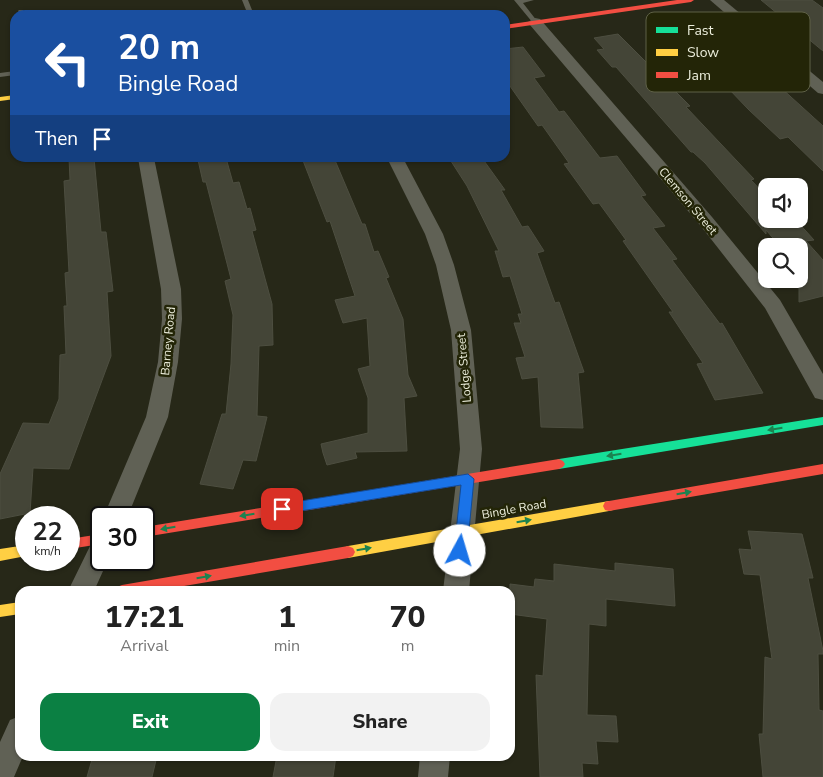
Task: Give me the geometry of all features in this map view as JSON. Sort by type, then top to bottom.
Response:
[{"type":"main road","points":[[510,26],[691,0]]},
{"type":"main road","points":[[155,530],[823,421]]},
{"type":"main road","name":"Bingle Road","points":[[151,586],[823,469]]},
{"type":"main road","points":[[0,555],[15,553]]},
{"type":"main road","points":[[0,611],[15,609]]},
{"type":"street","points":[[716,0],[730,12]]},
{"type":"street","name":"Clemson Street","points":[[535,22],[706,221],[773,305],[823,392]]},
{"type":"street","points":[[810,79],[823,90]]},
{"type":"street","name":"Barney Road","points":[[120,506],[157,417],[168,362],[172,319],[171,289],[147,162]]},
{"type":"street","name":"Lodge Street","points":[[397,162],[434,234],[445,265],[461,330],[471,449],[457,586]]},
{"type":"street","points":[[84,586],[91,571]]},
{"type":"street","points":[[0,776],[15,742]]},
{"type":"street","points":[[433,777],[435,761]]},
{"type":"lane","points":[[518,1],[531,0]]},
{"type":"lane","points":[[518,1],[535,22]]},
{"type":"building","points":[[761,0],[812,0],[823,8],[823,51],[810,40],[810,12],[776,12]]},
{"type":"building","points":[[618,34],[646,62],[646,92],[676,92],[690,106],[686,107],[754,179],[751,180],[758,187],[758,225],[705,163],[691,152],[616,67],[612,67],[597,50],[604,49],[594,38]]},
{"type":"building","points":[[523,47],[545,76],[534,78],[559,112],[564,111],[600,158],[617,156],[646,195],[641,196],[665,226],[653,228],[677,259],[672,260],[720,324],[722,323],[763,393],[715,400],[697,364],[703,363],[669,312],[673,312],[623,241],[626,240],[599,203],[593,204],[564,164],[569,163],[542,125],[538,126],[510,86],[510,48]]},
{"type":"building","points":[[732,92],[786,92],[823,126],[823,171],[788,137],[780,139]]},
{"type":"building","points":[[69,162],[94,162],[101,232],[106,232],[113,291],[107,292],[111,356],[69,469],[33,468],[30,506],[15,506],[15,516],[0,519],[0,474],[23,423],[49,424],[59,399],[60,355],[66,354],[64,306],[67,306],[65,273],[69,272],[64,181],[70,180]]},
{"type":"building","points":[[198,162],[227,162],[233,183],[239,182],[247,209],[250,208],[256,230],[252,231],[272,304],[273,345],[259,346],[257,416],[267,417],[256,461],[243,460],[233,489],[200,484],[222,414],[226,414],[233,315],[225,281],[231,279],[206,182],[203,182]]},
{"type":"building","points":[[304,162],[336,162],[362,224],[365,224],[374,252],[378,251],[389,277],[386,278],[403,319],[408,375],[417,396],[404,398],[407,451],[355,452],[357,458],[327,465],[321,444],[368,433],[368,398],[358,369],[370,366],[367,318],[343,323],[335,300],[355,296],[330,221],[327,222]]},
{"type":"building","points":[[452,162],[485,162],[505,190],[501,190],[522,227],[528,226],[544,251],[537,253],[555,303],[559,302],[584,372],[578,373],[583,428],[541,427],[538,377],[522,379],[516,358],[525,357],[514,323],[521,323],[518,314],[522,314],[510,276],[503,277],[495,251],[499,251],[467,186]]},
{"type":"building","points":[[761,228],[803,228],[814,240],[808,241],[808,238],[773,238],[766,230],[766,234]]},
{"type":"building","points":[[808,243],[823,260],[823,296],[799,302],[799,288],[808,288]]},
{"type":"building","points":[[748,531],[802,534],[813,578],[808,578],[823,651],[823,654],[818,654],[819,710],[823,711],[823,777],[763,777],[759,734],[763,734],[765,657],[772,659],[760,575],[744,574],[739,549],[752,550]]},
{"type":"building","points":[[615,563],[673,569],[675,606],[606,599],[606,626],[589,624],[587,715],[616,716],[618,742],[596,741],[598,764],[582,763],[583,777],[540,777],[536,675],[543,676],[547,619],[515,615],[515,586],[510,586],[510,584],[534,587],[535,579],[554,581],[554,564],[615,571]]},
{"type":"building","points":[[92,761],[156,761],[152,777],[87,777]]},
{"type":"building","points":[[276,761],[335,761],[333,777],[273,777]]},
{"type":"traffic: fast","points":[[559,464],[823,421]]},
{"type":"traffic: slow","points":[[0,99],[10,98]]},
{"type":"traffic: slow","points":[[348,552],[609,506]]},
{"type":"traffic: slow","points":[[0,555],[15,553]]},
{"type":"traffic: slow","points":[[0,611],[15,609]]},
{"type":"traffic: jam","points":[[510,26],[691,0]]},
{"type":"traffic: jam","points":[[155,530],[559,464]]},
{"type":"traffic: jam","points":[[609,506],[823,469]]},
{"type":"traffic: jam","points":[[80,542],[90,541]]},
{"type":"traffic: jam","points":[[151,586],[348,552]]},
{"type":"route","points":[[282,509],[468,479],[460,551]]}]
